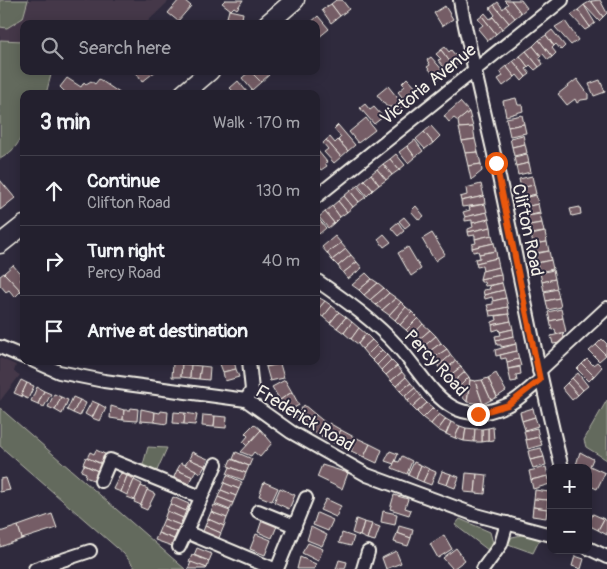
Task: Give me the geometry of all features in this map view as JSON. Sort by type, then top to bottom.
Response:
[{"type":"main road","points":[[272,20],[295,0]]},
{"type":"main road","points":[[188,90],[205,75]]},
{"type":"main road","points":[[0,244],[20,228]]},
{"type":"street","name":"Clifton Road","points":[[460,0],[473,70],[496,163],[540,375],[561,464]]},
{"type":"street","name":"Victoria Avenue","points":[[320,194],[562,0]]},
{"type":"street","name":"Percy Road","points":[[320,283],[363,315],[398,346],[448,406],[460,412],[478,414],[508,405],[607,308]]},
{"type":"street","points":[[0,347],[20,355]]},
{"type":"street","name":"Frederick Road","points":[[43,365],[59,372],[104,381],[246,400],[291,432],[367,475],[440,503],[507,524],[547,534]]},
{"type":"street","points":[[246,400],[252,390],[249,365]]},
{"type":"street","points":[[101,481],[110,460],[201,497]]},
{"type":"street","points":[[179,547],[216,464]]},
{"type":"street","points":[[186,532],[275,569],[306,498]]},
{"type":"street","points":[[258,511],[294,526]]},
{"type":"street","points":[[483,569],[501,544],[507,524]]},
{"type":"street","points":[[592,550],[607,557]]},
{"type":"street","points":[[34,569],[90,551]]},
{"type":"street","points":[[363,569],[368,552]]},
{"type":"shaded area","points":[[0,0],[170,0],[149,20],[20,20],[20,41],[0,40]]},
{"type":"shaded area","points":[[0,358],[16,365],[14,372],[20,375],[0,401]]},
{"type":"green space","points":[[0,0],[28,0],[23,18],[7,28],[0,27]]},
{"type":"green space","points":[[0,40],[20,41],[20,75],[51,75],[47,90],[20,90],[20,139],[9,153],[0,159]]},
{"type":"green space","points":[[607,400],[607,460],[586,447],[584,440]]},
{"type":"green space","points":[[0,408],[185,569],[136,569],[124,554],[0,446]]},
{"type":"green space","points":[[148,447],[167,448],[155,475],[142,468]]},
{"type":"green space","points":[[460,519],[490,532],[493,543],[488,550],[455,525]]},
{"type":"green space","points":[[522,535],[541,537],[533,553],[508,544],[512,537]]},
{"type":"building","points":[[179,0],[184,0],[191,6],[179,20],[168,13]]},
{"type":"building","points":[[225,0],[243,0],[237,9],[234,7],[231,10],[222,3]]},
{"type":"building","points":[[336,0],[342,0],[349,9],[340,16],[331,4]]},
{"type":"building","points":[[504,0],[511,0],[521,13],[515,18],[505,6],[508,4]]},
{"type":"building","points":[[511,0],[521,0],[527,8],[521,13]]},
{"type":"building","points":[[600,0],[607,13],[603,17],[591,1]]},
{"type":"building","points":[[591,1],[603,17],[599,21],[584,5]]},
{"type":"building","points":[[498,2],[503,9],[505,6],[515,18],[509,23],[494,5]]},
{"type":"building","points":[[331,4],[340,16],[331,23],[322,10]]},
{"type":"building","points":[[494,5],[509,23],[502,29],[493,17],[495,15],[490,8]]},
{"type":"building","points":[[584,5],[595,23],[590,27],[578,10]]},
{"type":"building","points":[[445,6],[453,19],[442,26],[434,13]]},
{"type":"building","points":[[229,10],[243,13],[242,20],[226,20]]},
{"type":"building","points":[[578,10],[590,27],[585,30],[571,15]]},
{"type":"building","points":[[485,13],[490,19],[493,17],[502,29],[496,34],[482,16]]},
{"type":"building","points":[[318,16],[329,29],[320,36],[320,20],[314,20]]},
{"type":"building","points":[[482,16],[496,34],[488,41],[478,29],[483,25],[478,19]]},
{"type":"building","points":[[565,21],[578,40],[571,45],[555,27]]},
{"type":"building","points":[[552,30],[565,46],[561,50],[556,44],[554,46],[546,35]]},
{"type":"building","points":[[546,35],[554,46],[552,48],[556,53],[552,57],[539,40]]},
{"type":"building","points":[[539,40],[552,57],[548,60],[543,54],[541,56],[533,46]]},
{"type":"building","points":[[533,46],[541,56],[539,58],[543,64],[539,67],[526,51]]},
{"type":"building","points":[[445,47],[449,52],[451,50],[461,62],[454,67],[441,50]]},
{"type":"building","points":[[441,50],[454,67],[448,72],[438,60],[441,59],[436,54]]},
{"type":"building","points":[[526,51],[539,67],[535,70],[530,65],[528,67],[520,56]]},
{"type":"building","points":[[520,56],[528,67],[526,69],[530,74],[526,77],[513,61]]},
{"type":"building","points":[[431,57],[445,73],[438,79],[427,67],[430,65],[427,60]]},
{"type":"building","points":[[513,61],[526,77],[522,81],[517,75],[515,77],[506,66]]},
{"type":"building","points":[[506,66],[515,77],[503,86],[498,79],[503,76],[500,71]]},
{"type":"building","points":[[138,75],[151,75],[142,82]]},
{"type":"building","points":[[245,75],[254,75],[261,82],[252,90],[242,78]]},
{"type":"building","points":[[254,75],[269,75],[261,82]]},
{"type":"building","points":[[67,78],[81,87],[84,82],[86,84],[91,81],[95,84],[99,79],[115,90],[63,90],[60,87]]},
{"type":"building","points":[[407,78],[420,92],[407,103],[398,92],[405,86],[402,83]]},
{"type":"building","points":[[577,79],[588,94],[588,99],[577,103],[575,99],[567,105],[558,94]]},
{"type":"building","points":[[600,80],[605,92],[594,96],[589,84]]},
{"type":"building","points":[[238,81],[245,90],[232,90],[230,88]]},
{"type":"building","points":[[388,86],[404,106],[397,112],[392,107],[387,107],[377,95]]},
{"type":"building","points":[[516,98],[518,105],[522,105],[523,111],[506,116],[503,101]]},
{"type":"building","points":[[460,102],[469,112],[458,121],[454,118],[449,122],[444,116]]},
{"type":"building","points":[[365,104],[370,110],[374,107],[383,117],[374,124],[360,108]]},
{"type":"building","points":[[469,112],[473,127],[459,128],[458,121]]},
{"type":"building","points":[[522,115],[524,124],[508,127],[506,118]]},
{"type":"building","points":[[366,118],[375,130],[358,143],[349,132]]},
{"type":"building","points":[[524,124],[526,133],[510,136],[508,127]]},
{"type":"building","points":[[338,125],[355,145],[348,151],[338,140],[341,137],[334,129]]},
{"type":"building","points":[[431,126],[440,136],[433,143],[424,132]]},
{"type":"building","points":[[473,127],[475,139],[462,141],[459,128]]},
{"type":"building","points":[[424,132],[433,143],[425,149],[416,139]]},
{"type":"building","points":[[523,135],[525,144],[512,147],[510,138]]},
{"type":"building","points":[[330,137],[335,143],[338,140],[348,151],[341,157],[326,140]]},
{"type":"building","points":[[475,139],[478,152],[465,153],[462,141]]},
{"type":"building","points":[[326,140],[341,157],[334,163],[324,152],[328,149],[323,143]]},
{"type":"building","points":[[415,140],[423,151],[415,157],[407,146]]},
{"type":"building","points":[[525,144],[527,153],[514,156],[512,147]]},
{"type":"building","points":[[407,146],[415,157],[408,163],[399,152]]},
{"type":"building","points":[[478,152],[481,164],[468,166],[465,153]]},
{"type":"building","points":[[320,153],[327,162],[325,163],[327,166],[321,170]]},
{"type":"building","points":[[396,154],[405,165],[399,170],[390,159]]},
{"type":"building","points":[[527,154],[529,163],[516,166],[514,157]]},
{"type":"building","points":[[390,159],[399,170],[392,175],[383,164]]},
{"type":"building","points":[[529,163],[531,172],[518,175],[516,166]]},
{"type":"building","points":[[383,164],[392,175],[386,180],[377,169]]},
{"type":"building","points":[[481,164],[482,171],[471,180],[468,166]]},
{"type":"building","points":[[377,169],[386,180],[379,185],[371,174]]},
{"type":"building","points":[[371,174],[379,185],[373,190],[364,180]]},
{"type":"building","points":[[532,176],[534,185],[521,188],[519,179]]},
{"type":"building","points":[[0,180],[15,198],[0,210]]},
{"type":"building","points":[[364,180],[373,190],[367,196],[358,185]]},
{"type":"building","points":[[481,184],[484,196],[461,201],[460,197],[467,195],[466,188]]},
{"type":"building","points":[[534,185],[536,194],[523,197],[521,188]]},
{"type":"building","points":[[357,186],[366,197],[359,202],[350,191]]},
{"type":"building","points":[[350,191],[359,202],[353,207],[344,196]]},
{"type":"building","points":[[536,195],[538,204],[525,207],[523,198]]},
{"type":"building","points":[[344,196],[353,207],[347,212],[338,201]]},
{"type":"building","points":[[484,196],[485,204],[462,207],[461,201]]},
{"type":"building","points":[[338,201],[347,212],[340,217],[332,206]]},
{"type":"building","points":[[485,204],[487,212],[465,217],[463,212],[470,210],[469,207]]},
{"type":"building","points":[[538,204],[540,213],[527,216],[525,207]]},
{"type":"building","points":[[332,206],[340,217],[334,223],[325,212]]},
{"type":"building","points":[[416,206],[424,216],[419,220],[411,211]]},
{"type":"building","points":[[580,207],[581,214],[572,216],[570,209]]},
{"type":"building","points":[[325,212],[334,223],[328,228],[320,216]]},
{"type":"building","points":[[487,212],[489,219],[472,223],[472,220],[465,221],[465,217]]},
{"type":"building","points":[[540,214],[542,223],[529,225],[527,216]]},
{"type":"building","points":[[404,217],[410,224],[405,228],[399,221]]},
{"type":"building","points":[[489,219],[491,227],[468,232],[468,229],[473,227],[472,223]]},
{"type":"building","points":[[320,221],[326,228],[320,233]]},
{"type":"building","points":[[398,222],[404,231],[398,236],[391,228]]},
{"type":"building","points":[[542,223],[544,232],[531,234],[529,225]]},
{"type":"building","points":[[491,227],[492,235],[475,239],[475,235],[469,236],[468,232]]},
{"type":"building","points":[[545,232],[547,242],[533,244],[531,235]]},
{"type":"building","points":[[432,233],[445,254],[435,261],[422,239]]},
{"type":"building","points":[[384,234],[391,242],[384,247],[378,239]]},
{"type":"building","points":[[492,235],[494,243],[472,248],[472,244],[476,243],[475,239]]},
{"type":"building","points":[[335,236],[341,243],[327,253],[322,247]]},
{"type":"building","points":[[547,242],[549,251],[535,253],[533,244]]},
{"type":"building","points":[[341,243],[346,249],[332,260],[327,253]]},
{"type":"building","points":[[494,243],[496,251],[479,254],[478,251],[473,252],[472,248]]},
{"type":"building","points":[[408,247],[421,269],[411,276],[398,253]]},
{"type":"building","points":[[346,249],[351,255],[338,266],[332,260]]},
{"type":"building","points":[[496,251],[497,258],[476,263],[475,259],[480,258],[479,254]]},
{"type":"building","points":[[549,251],[551,260],[537,263],[535,254]]},
{"type":"building","points":[[351,255],[357,262],[343,273],[338,266]]},
{"type":"building","points":[[497,258],[499,267],[483,271],[482,266],[477,267],[476,263]]},
{"type":"building","points":[[551,260],[553,269],[539,272],[537,263]]},
{"type":"building","points":[[357,262],[362,268],[348,279],[343,273]]},
{"type":"building","points":[[13,265],[20,273],[20,290],[4,273]]},
{"type":"building","points":[[499,267],[501,275],[480,279],[482,271]]},
{"type":"building","points":[[553,270],[555,279],[542,282],[540,273]]},
{"type":"building","points":[[4,273],[20,290],[15,297],[9,290],[6,292],[0,285],[0,276]]},
{"type":"building","points":[[366,273],[372,279],[359,290],[352,285]]},
{"type":"building","points":[[501,275],[502,283],[485,286],[484,282],[481,282],[480,279]]},
{"type":"building","points":[[372,279],[378,283],[364,295],[359,290]]},
{"type":"building","points":[[555,279],[557,288],[544,291],[542,282]]},
{"type":"building","points":[[378,283],[384,288],[370,300],[364,295]]},
{"type":"building","points":[[502,283],[504,290],[484,295],[483,290],[490,289],[489,286]]},
{"type":"building","points":[[384,288],[389,293],[376,305],[370,300]]},
{"type":"building","points":[[557,289],[559,298],[546,301],[544,292]]},
{"type":"building","points":[[504,290],[506,298],[493,301],[492,297],[485,299],[484,295]]},
{"type":"building","points":[[389,293],[396,298],[382,310],[376,305]]},
{"type":"building","points":[[320,298],[325,301],[320,307]]},
{"type":"building","points":[[396,298],[401,302],[389,315],[382,310]]},
{"type":"building","points":[[506,298],[508,307],[489,311],[487,305],[493,304],[493,301]]},
{"type":"building","points":[[559,298],[561,307],[548,310],[546,301]]},
{"type":"building","points":[[325,301],[332,306],[323,317],[320,315],[320,307]]},
{"type":"building","points":[[401,302],[406,307],[395,320],[389,315]]},
{"type":"building","points":[[332,306],[339,312],[330,323],[323,317]]},
{"type":"building","points":[[406,307],[412,312],[400,325],[395,320]]},
{"type":"building","points":[[508,307],[509,314],[490,316],[489,311]]},
{"type":"building","points":[[561,309],[563,318],[550,321],[548,312]]},
{"type":"building","points":[[339,312],[346,317],[337,328],[330,323]]},
{"type":"building","points":[[412,312],[418,318],[406,330],[400,325]]},
{"type":"building","points":[[509,314],[511,321],[492,325],[492,322],[497,320],[496,316]]},
{"type":"building","points":[[346,317],[352,322],[344,333],[337,328]]},
{"type":"building","points":[[418,318],[423,324],[412,336],[406,330]]},
{"type":"building","points":[[563,318],[566,332],[556,334],[555,329],[552,330],[550,321]]},
{"type":"building","points":[[511,321],[513,329],[500,332],[499,329],[493,331],[492,325]]},
{"type":"building","points":[[352,322],[359,328],[351,339],[344,333]]},
{"type":"building","points":[[423,324],[430,330],[417,341],[412,336]]},
{"type":"building","points":[[359,328],[366,334],[358,344],[351,339]]},
{"type":"building","points":[[513,329],[514,336],[496,340],[495,336],[501,335],[500,332]]},
{"type":"building","points":[[430,330],[436,336],[422,348],[417,341]]},
{"type":"building","points":[[563,333],[564,338],[560,343],[553,344],[551,336]]},
{"type":"building","points":[[366,334],[372,340],[362,349],[358,344]]},
{"type":"building","points":[[436,336],[441,343],[427,353],[422,348]]},
{"type":"building","points":[[514,336],[516,344],[501,347],[501,345],[497,345],[496,340]]},
{"type":"building","points":[[602,339],[607,344],[606,355],[596,345]]},
{"type":"building","points":[[372,340],[377,345],[367,355],[362,349]]},
{"type":"building","points":[[441,343],[447,349],[432,359],[427,353]]},
{"type":"building","points":[[516,344],[517,351],[496,356],[495,350]]},
{"type":"building","points":[[377,345],[382,350],[372,360],[367,355]]},
{"type":"building","points":[[596,345],[606,355],[599,361],[589,351]]},
{"type":"building","points":[[447,349],[451,355],[438,366],[432,359]]},
{"type":"building","points":[[382,350],[387,355],[377,365],[372,360]]},
{"type":"building","points":[[517,351],[519,359],[507,362],[506,358],[501,359],[500,355]]},
{"type":"building","points":[[387,355],[391,360],[381,370],[377,365]]},
{"type":"building","points":[[451,355],[456,361],[442,372],[438,366]]},
{"type":"building","points":[[519,359],[521,366],[508,369],[507,362]]},
{"type":"building","points":[[587,359],[593,365],[597,362],[602,367],[594,376],[582,364]]},
{"type":"building","points":[[391,360],[397,366],[386,375],[381,370]]},
{"type":"building","points":[[456,361],[461,367],[446,378],[442,372]]},
{"type":"building","points":[[582,364],[594,376],[589,381],[577,369]]},
{"type":"building","points":[[173,365],[182,365],[181,377],[172,377]]},
{"type":"building","points":[[182,365],[191,365],[190,378],[181,377]]},
{"type":"building","points":[[191,365],[201,366],[199,379],[190,378]]},
{"type":"building","points":[[220,365],[235,365],[236,369],[223,372]]},
{"type":"building","points":[[280,365],[284,378],[270,381],[266,367]]},
{"type":"building","points":[[201,366],[210,367],[209,380],[199,379]]},
{"type":"building","points":[[397,366],[402,372],[391,381],[386,375]]},
{"type":"building","points":[[461,367],[465,372],[451,384],[446,378]]},
{"type":"building","points":[[520,367],[521,374],[516,375],[517,381],[511,382],[508,369]]},
{"type":"building","points":[[236,369],[239,377],[225,381],[223,372]]},
{"type":"building","points":[[402,372],[406,377],[396,386],[391,381]]},
{"type":"building","points":[[465,372],[469,377],[456,390],[451,384]]},
{"type":"building","points":[[496,373],[506,391],[497,397],[488,378]]},
{"type":"building","points":[[578,373],[588,386],[583,390],[572,378]]},
{"type":"building","points":[[406,377],[411,383],[400,391],[396,386]]},
{"type":"building","points":[[469,377],[470,380],[467,402],[456,390]]},
{"type":"building","points":[[488,378],[497,397],[491,400],[482,380]]},
{"type":"building","points":[[572,378],[583,390],[578,395],[567,383]]},
{"type":"building","points":[[21,380],[27,383],[21,396],[14,393]]},
{"type":"building","points":[[285,380],[292,392],[280,400],[272,387]]},
{"type":"building","points":[[470,380],[475,381],[483,404],[467,402]]},
{"type":"building","points":[[482,380],[491,400],[483,404],[475,381]]},
{"type":"building","points":[[27,383],[34,386],[28,399],[21,396]]},
{"type":"building","points":[[411,383],[415,388],[405,396],[400,391]]},
{"type":"building","points":[[567,383],[578,395],[572,400],[562,388]]},
{"type":"building","points":[[37,387],[44,391],[38,404],[31,401]]},
{"type":"building","points":[[415,388],[418,392],[408,401],[405,396]]},
{"type":"building","points":[[44,391],[51,394],[44,407],[38,404]]},
{"type":"building","points":[[292,392],[299,405],[287,412],[280,400]]},
{"type":"building","points":[[418,392],[422,398],[412,407],[408,401]]},
{"type":"building","points":[[54,394],[61,397],[55,410],[48,407]]},
{"type":"building","points":[[61,397],[68,400],[62,414],[55,410]]},
{"type":"building","points":[[73,397],[80,400],[73,413],[67,410]]},
{"type":"building","points":[[422,398],[427,403],[417,412],[412,407]]},
{"type":"building","points":[[80,400],[86,403],[80,416],[73,413]]},
{"type":"building","points":[[92,401],[99,404],[92,418],[85,414]]},
{"type":"building","points":[[427,403],[433,408],[423,418],[417,412]]},
{"type":"building","points":[[99,404],[106,408],[100,421],[92,418]]},
{"type":"building","points":[[304,405],[316,415],[307,426],[295,417]]},
{"type":"building","points":[[111,406],[124,410],[123,420],[110,418]]},
{"type":"building","points":[[131,408],[138,409],[137,421],[123,420],[124,410],[130,410]]},
{"type":"building","points":[[433,408],[439,414],[431,424],[423,418]]},
{"type":"building","points":[[533,408],[535,417],[522,421],[520,412]]},
{"type":"building","points":[[141,409],[155,412],[154,422],[140,421]]},
{"type":"building","points":[[161,411],[168,412],[167,424],[154,422],[155,412],[160,413]]},
{"type":"building","points":[[174,412],[185,413],[184,424],[173,423]]},
{"type":"building","points":[[185,413],[197,415],[195,425],[184,424]]},
{"type":"building","points":[[439,414],[446,419],[438,430],[431,424]]},
{"type":"building","points":[[203,415],[215,416],[214,427],[202,426]]},
{"type":"building","points":[[316,415],[327,424],[318,435],[307,426]]},
{"type":"building","points":[[215,416],[227,417],[226,428],[214,427]]},
{"type":"building","points":[[535,417],[538,426],[525,430],[522,421]]},
{"type":"building","points":[[446,419],[451,422],[446,434],[438,430]]},
{"type":"building","points":[[451,422],[460,426],[455,438],[446,434]]},
{"type":"building","points":[[329,423],[341,430],[334,443],[321,436]]},
{"type":"building","points":[[254,424],[261,430],[247,446],[243,442],[248,436],[245,433]]},
{"type":"building","points":[[460,426],[466,428],[464,441],[455,438]]},
{"type":"building","points":[[493,427],[494,440],[488,441],[488,428]]},
{"type":"building","points":[[466,428],[475,429],[474,442],[464,441]]},
{"type":"building","points":[[488,428],[488,441],[482,442],[482,429]]},
{"type":"building","points":[[537,428],[539,437],[526,440],[524,431]]},
{"type":"building","points":[[475,429],[482,429],[482,442],[474,442]]},
{"type":"building","points":[[261,430],[272,443],[260,457],[254,452],[251,456],[241,452]]},
{"type":"building","points":[[341,430],[354,437],[346,450],[334,443]]},
{"type":"building","points":[[539,437],[542,445],[528,449],[526,440]]},
{"type":"building","points":[[357,438],[370,444],[364,457],[351,451]]},
{"type":"building","points":[[370,444],[382,450],[377,463],[364,457]]},
{"type":"building","points":[[541,448],[544,457],[530,460],[528,451]]},
{"type":"building","points":[[96,450],[107,455],[103,464],[87,458],[90,452],[94,454]]},
{"type":"building","points":[[390,451],[398,454],[394,464],[385,461]]},
{"type":"building","points":[[192,452],[208,459],[205,466],[189,459]]},
{"type":"building","points":[[236,452],[252,459],[249,466],[233,459]]},
{"type":"building","points":[[580,452],[593,459],[591,464],[576,464]]},
{"type":"building","points":[[402,456],[412,461],[407,474],[392,468],[395,461],[399,462]]},
{"type":"building","points":[[86,457],[101,464],[98,471],[83,464]]},
{"type":"building","points":[[544,457],[546,465],[533,468],[530,460]]},
{"type":"building","points":[[189,459],[205,466],[201,473],[185,465]]},
{"type":"building","points":[[231,459],[249,466],[246,473],[228,466]]},
{"type":"building","points":[[414,462],[421,465],[416,479],[408,475]]},
{"type":"building","points":[[181,463],[196,470],[193,477],[177,470]]},
{"type":"building","points":[[84,465],[100,472],[96,481],[85,477],[86,473],[81,471]]},
{"type":"building","points":[[322,465],[348,473],[342,489],[317,477]]},
{"type":"building","points":[[421,465],[429,469],[423,482],[416,479]]},
{"type":"building","points":[[230,467],[246,473],[243,480],[227,474]]},
{"type":"building","points":[[546,467],[547,476],[531,480],[529,471]]},
{"type":"building","points":[[592,467],[605,473],[597,489],[592,487]]},
{"type":"building","points":[[429,469],[436,472],[431,485],[423,482]]},
{"type":"building","points":[[177,470],[193,477],[189,484],[174,477]]},
{"type":"building","points":[[442,471],[451,474],[447,485],[438,482]]},
{"type":"building","points":[[121,473],[127,476],[121,492],[113,489]]},
{"type":"building","points":[[466,473],[477,474],[475,493],[464,492]]},
{"type":"building","points":[[451,474],[459,477],[455,488],[447,485]]},
{"type":"building","points":[[477,474],[487,475],[485,494],[475,493]]},
{"type":"building","points":[[227,475],[242,482],[239,489],[224,483]]},
{"type":"building","points":[[127,476],[135,479],[127,495],[121,492]]},
{"type":"building","points":[[547,476],[547,485],[533,489],[531,480]]},
{"type":"building","points":[[6,478],[10,490],[0,492],[0,479]]},
{"type":"building","points":[[134,480],[142,484],[135,500],[127,497]]},
{"type":"building","points":[[264,482],[278,488],[272,501],[259,496]]},
{"type":"building","points":[[224,483],[239,489],[236,496],[221,490]]},
{"type":"building","points":[[141,486],[148,489],[141,505],[134,502]]},
{"type":"building","points":[[280,488],[295,495],[289,509],[274,502]]},
{"type":"building","points":[[147,490],[155,494],[147,510],[140,507]]},
{"type":"building","points":[[221,490],[236,496],[233,503],[218,497]]},
{"type":"building","points":[[535,490],[547,492],[547,500],[534,499]]},
{"type":"building","points":[[394,495],[408,499],[405,508],[411,510],[409,515],[390,509]]},
{"type":"building","points":[[173,497],[189,504],[186,511],[170,504]]},
{"type":"building","points":[[218,497],[233,503],[230,510],[215,504]]},
{"type":"building","points":[[326,499],[341,506],[336,517],[320,510]]},
{"type":"building","points":[[534,499],[547,500],[547,509],[533,507]]},
{"type":"building","points":[[170,504],[186,511],[183,518],[167,511]]},
{"type":"building","points":[[214,505],[230,511],[227,518],[211,512]]},
{"type":"building","points":[[533,507],[547,509],[546,518],[532,516]]},
{"type":"building","points":[[167,511],[183,518],[180,525],[164,519]]},
{"type":"building","points":[[383,511],[397,514],[395,525],[381,522]]},
{"type":"building","points":[[211,512],[227,518],[224,526],[208,519]]},
{"type":"building","points":[[317,513],[333,520],[328,531],[313,525]]},
{"type":"building","points":[[52,514],[57,528],[22,539],[18,526]]},
{"type":"building","points":[[593,514],[604,519],[598,530],[592,527]]},
{"type":"building","points":[[164,519],[180,525],[177,532],[161,526]]},
{"type":"building","points":[[208,519],[224,526],[221,533],[205,526]]},
{"type":"building","points":[[356,519],[364,522],[360,536],[352,533]]},
{"type":"building","points":[[604,519],[607,521],[607,535],[598,530]]},
{"type":"building","points":[[262,520],[277,526],[272,538],[258,532]]},
{"type":"building","points":[[364,522],[372,524],[367,539],[360,536]]},
{"type":"building","points":[[372,524],[380,527],[375,541],[367,539]]},
{"type":"building","points":[[18,526],[22,539],[0,547],[0,532]]},
{"type":"building","points":[[161,526],[177,532],[174,539],[158,533]]},
{"type":"building","points":[[205,526],[221,533],[218,540],[202,534]]},
{"type":"building","points":[[399,526],[413,530],[411,538],[397,533]]},
{"type":"building","points":[[311,527],[327,535],[322,546],[307,540]]},
{"type":"building","points":[[158,533],[174,539],[172,546],[155,540]]},
{"type":"building","points":[[342,533],[354,537],[351,546],[339,543]]},
{"type":"building","points":[[397,533],[411,538],[408,546],[394,542]]},
{"type":"building","points":[[256,534],[271,540],[265,555],[250,549]]},
{"type":"building","points":[[444,535],[452,549],[438,558],[430,544]]},
{"type":"building","points":[[308,543],[323,549],[318,561],[302,553]]},
{"type":"building","points":[[197,548],[212,554],[209,561],[194,555]]},
{"type":"building","points":[[456,548],[465,560],[453,569],[443,558]]},
{"type":"building","points":[[396,551],[401,563],[386,569],[382,558]]},
{"type":"building","points":[[192,555],[209,561],[207,568],[189,562]]},
{"type":"building","points":[[575,556],[584,559],[581,569],[572,566]]},
{"type":"building","points":[[300,557],[316,564],[314,569],[297,569]]},
{"type":"building","points":[[339,560],[347,562],[345,569],[336,569]]},
{"type":"building","points":[[191,562],[207,568],[188,569]]},
{"type":"route","points":[[478,414],[508,405],[540,380],[496,163]]}]
